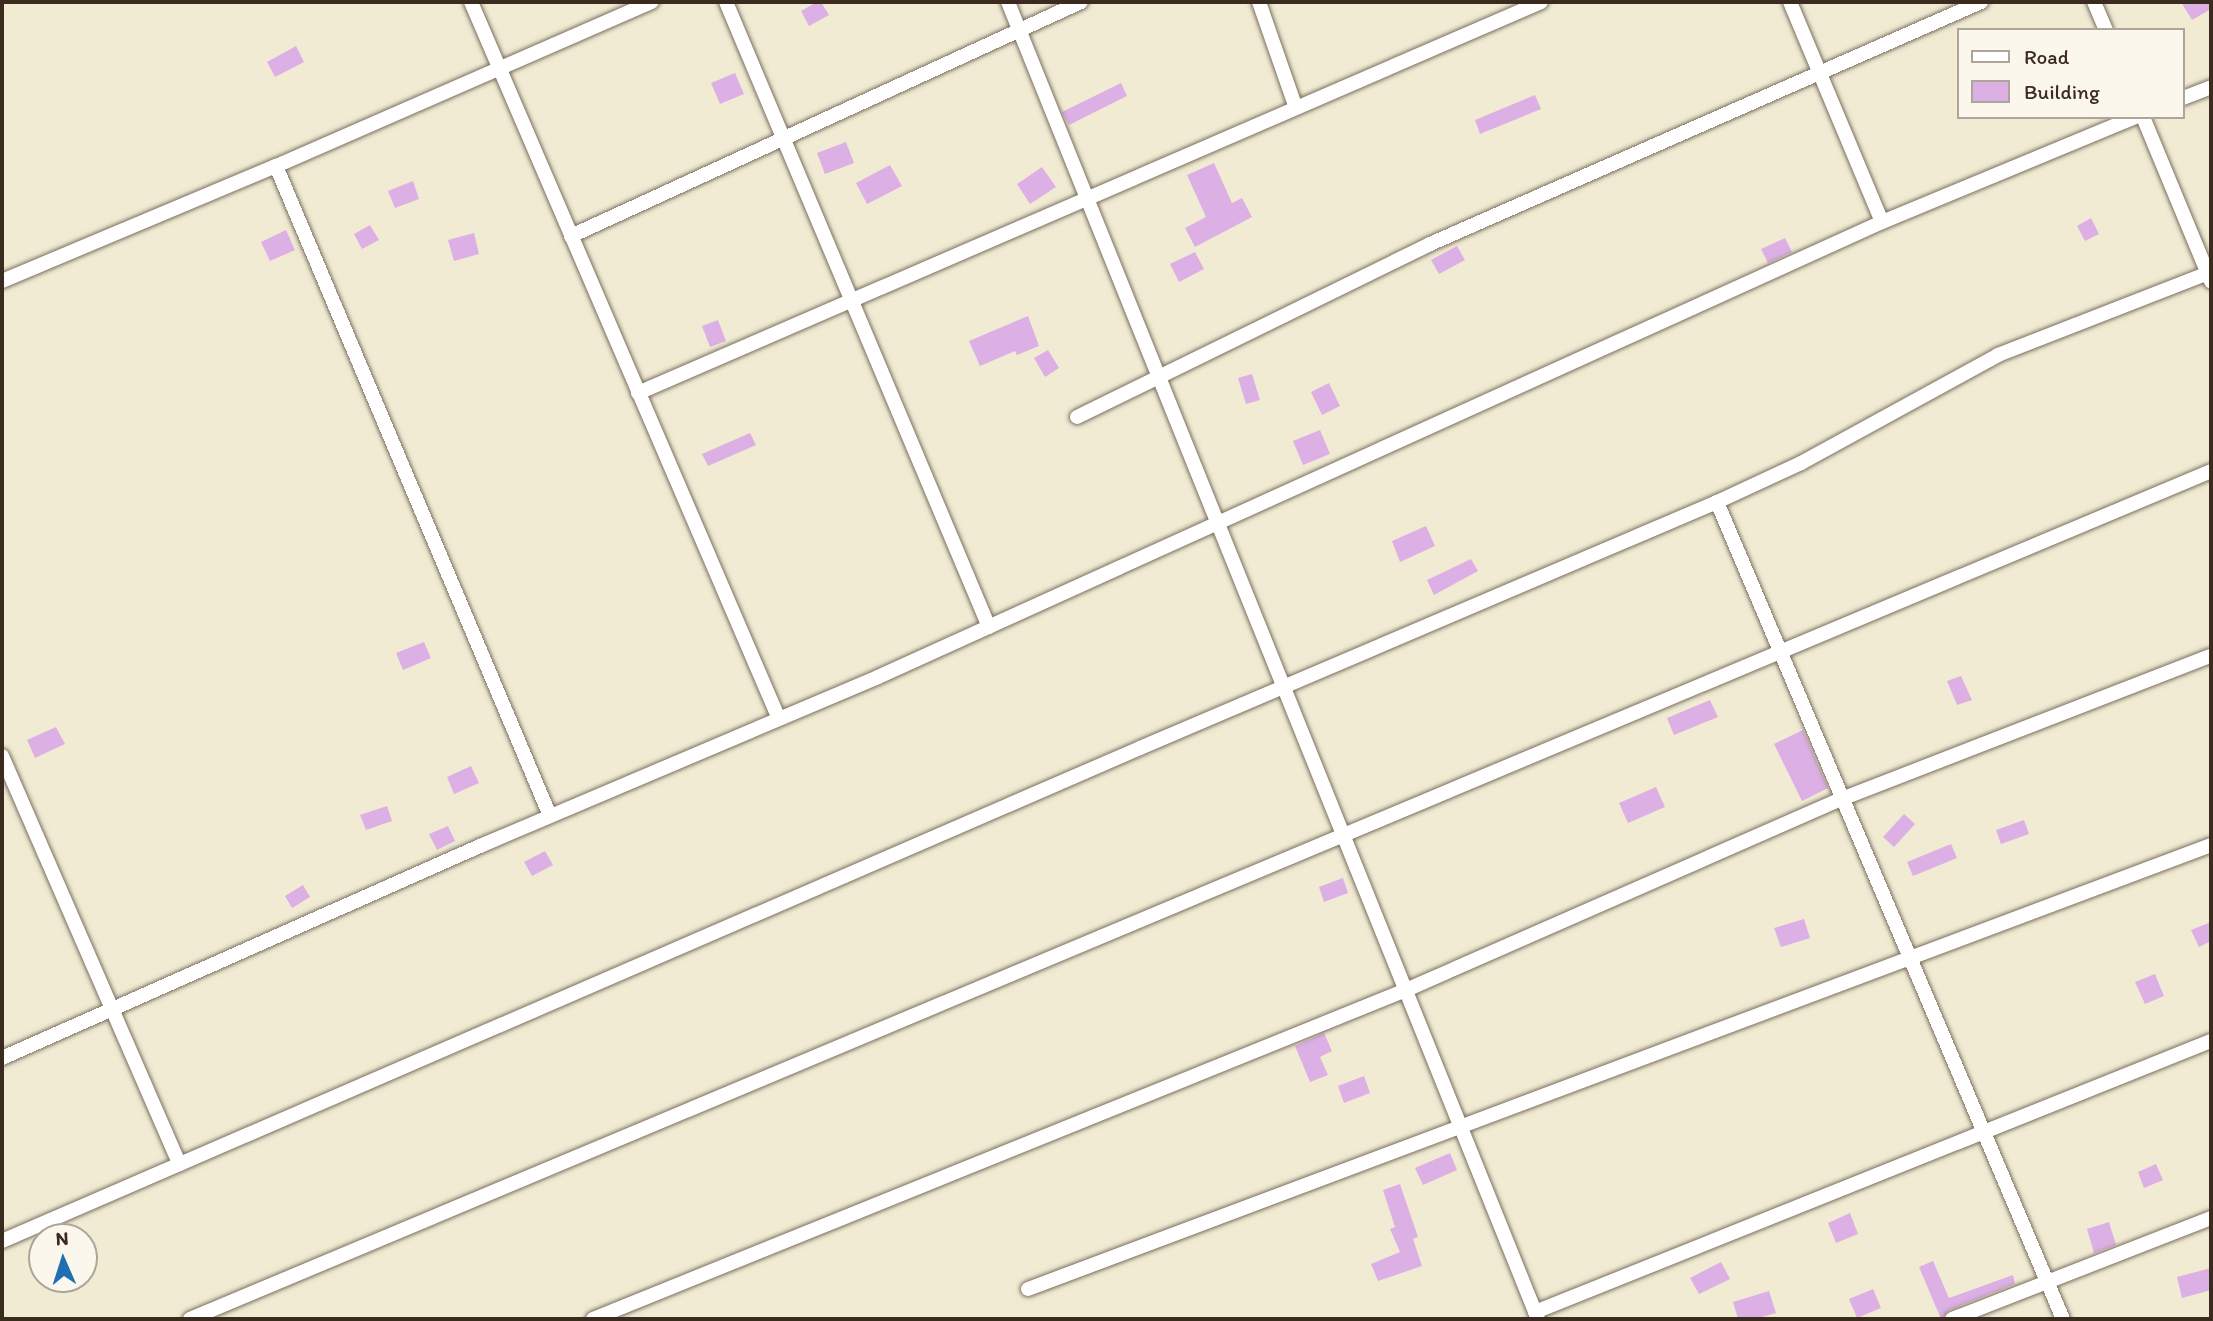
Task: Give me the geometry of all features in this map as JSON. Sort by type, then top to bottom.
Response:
[{"type":"street","points":[[471,2],[779,719]]},
{"type":"street","points":[[2,281],[276,166],[652,2]]},
{"type":"street","points":[[726,2],[989,627]]},
{"type":"street","points":[[1008,2],[1220,522],[1283,686],[1536,1316],[2210,1044]]},
{"type":"street","points":[[571,236],[1081,2]]},
{"type":"street","points":[[1259,2],[1296,108]]},
{"type":"street","points":[[638,393],[1296,108],[1522,6],[1541,2]]},
{"type":"street","points":[[1790,2],[1882,222]]},
{"type":"street","points":[[1077,417],[1430,244],[1981,2]]},
{"type":"street","points":[[2094,2],[2105,28]]},
{"type":"street","points":[[2185,97],[2211,87]]},
{"type":"street","points":[[2,1058],[550,816],[989,627],[1882,222],[2131,119]]},
{"type":"street","points":[[2,1241],[1283,686],[1717,502],[1801,464],[1998,355],[2210,276],[2144,119]]},
{"type":"street","points":[[276,166],[550,816]]},
{"type":"street","points":[[190,1319],[2211,471]]},
{"type":"street","points":[[1717,502],[1779,653],[1912,957],[2063,1319]]},
{"type":"street","points":[[593,1319],[1406,990],[1844,798],[2211,656]]},
{"type":"street","points":[[2,756],[179,1164]]},
{"type":"street","points":[[1028,1289],[2211,845]]},
{"type":"street","points":[[1952,1319],[2211,1218]]},
{"type":"building","points":[[821,2],[829,15],[809,26],[801,11]]},
{"type":"building","points":[[2181,2],[2211,2],[2211,9],[2192,20]]},
{"type":"building","points":[[296,46],[304,62],[275,77],[267,62]]},
{"type":"building","points":[[735,73],[744,94],[720,104],[711,83]]},
{"type":"building","points":[[1121,83],[1127,96],[1069,125],[1062,112]]},
{"type":"building","points":[[1535,95],[1541,109],[1480,134],[1475,120]]},
{"type":"building","points":[[846,142],[854,163],[825,174],[817,153]]},
{"type":"building","points":[[1214,163],[1232,203],[1242,198],[1252,217],[1195,247],[1185,228],[1206,217],[1187,175]]},
{"type":"building","points":[[890,165],[902,186],[867,204],[856,183]]},
{"type":"building","points":[[1042,167],[1056,187],[1030,204],[1017,184]]},
{"type":"building","points":[[413,181],[419,199],[395,208],[388,191]]},
{"type":"building","points":[[2091,218],[2099,234],[2085,241],[2077,226]]},
{"type":"building","points":[[370,225],[379,240],[362,249],[354,234]]},
{"type":"building","points":[[286,230],[295,250],[270,261],[261,242]]},
{"type":"building","points":[[474,233],[479,254],[454,261],[448,240]]},
{"type":"building","points":[[1785,238],[1792,252],[1768,263],[1761,249]]},
{"type":"building","points":[[1457,246],[1465,260],[1439,274],[1431,260]]},
{"type":"building","points":[[1195,252],[1204,269],[1179,282],[1170,264]]},
{"type":"building","points":[[1028,316],[1039,346],[1017,355],[1015,351],[980,366],[969,341]]},
{"type":"building","points":[[718,320],[726,341],[710,347],[702,326]]},
{"type":"building","points":[[1048,350],[1059,368],[1045,377],[1034,358]]},
{"type":"building","points":[[1252,374],[1260,400],[1246,404],[1238,378]]},
{"type":"building","points":[[1329,383],[1340,406],[1322,415],[1311,392]]},
{"type":"building","points":[[1320,430],[1330,454],[1303,465],[1293,441]]},
{"type":"building","points":[[750,433],[756,445],[708,466],[702,454]]},
{"type":"building","points":[[1426,526],[1435,546],[1400,562],[1392,541]]},
{"type":"building","points":[[1471,559],[1478,571],[1434,595],[1427,580]]},
{"type":"building","points":[[424,642],[431,658],[403,670],[396,653]]},
{"type":"building","points":[[1961,676],[1972,700],[1957,705],[1947,681]]},
{"type":"building","points":[[1710,700],[1718,717],[1674,735],[1667,718]]},
{"type":"building","points":[[56,727],[65,744],[35,758],[27,740]]},
{"type":"building","points":[[1803,730],[1828,788],[1802,801],[1774,744]]},
{"type":"building","points":[[471,766],[479,783],[454,794],[447,777]]},
{"type":"building","points":[[1656,787],[1665,807],[1628,823],[1619,803]]},
{"type":"building","points":[[387,806],[392,821],[366,830],[360,815]]},
{"type":"building","points":[[1904,814],[1915,824],[1894,847],[1883,837]]},
{"type":"building","points":[[2024,820],[2029,834],[2001,844],[1996,830]]},
{"type":"building","points":[[448,826],[455,841],[437,850],[429,834]]},
{"type":"building","points":[[1951,844],[1957,858],[1913,876],[1907,862]]},
{"type":"building","points":[[545,851],[553,865],[532,876],[524,862]]},
{"type":"building","points":[[1343,878],[1348,893],[1324,902],[1319,887]]},
{"type":"building","points":[[303,885],[310,897],[292,908],[285,896]]},
{"type":"building","points":[[1804,919],[1810,938],[1781,947],[1774,928]]},
{"type":"building","points":[[2211,922],[2211,941],[2199,947],[2191,930]]},
{"type":"building","points":[[2155,974],[2164,996],[2145,1004],[2135,982]]},
{"type":"building","points":[[1324,1033],[1332,1051],[1320,1057],[1328,1075],[1310,1082],[1295,1046]]},
{"type":"building","points":[[1364,1076],[1370,1093],[1344,1103],[1338,1086]]},
{"type":"building","points":[[1450,1153],[1457,1170],[1423,1185],[1415,1168]]},
{"type":"building","points":[[2156,1164],[2163,1180],[2144,1188],[2138,1172]]},
{"type":"building","points":[[1400,1184],[1418,1237],[1413,1239],[1422,1266],[1378,1281],[1371,1264],[1400,1252],[1390,1229],[1395,1227],[1383,1190]]},
{"type":"building","points":[[1850,1213],[1858,1234],[1836,1243],[1828,1223]]},
{"type":"building","points":[[2109,1222],[2116,1245],[2094,1253],[2087,1229]]},
{"type":"building","points":[[1933,1261],[1949,1298],[2013,1275],[2015,1284],[1949,1310],[1941,1319],[1919,1267]]},
{"type":"building","points":[[1721,1262],[1730,1279],[1699,1294],[1690,1278]]},
{"type":"building","points":[[2211,1268],[2211,1290],[2182,1298],[2177,1277]]},
{"type":"building","points":[[1873,1289],[1881,1308],[1857,1318],[1849,1299]]},
{"type":"building","points":[[1769,1291],[1776,1313],[1755,1319],[1738,1319],[1733,1302]]}]
